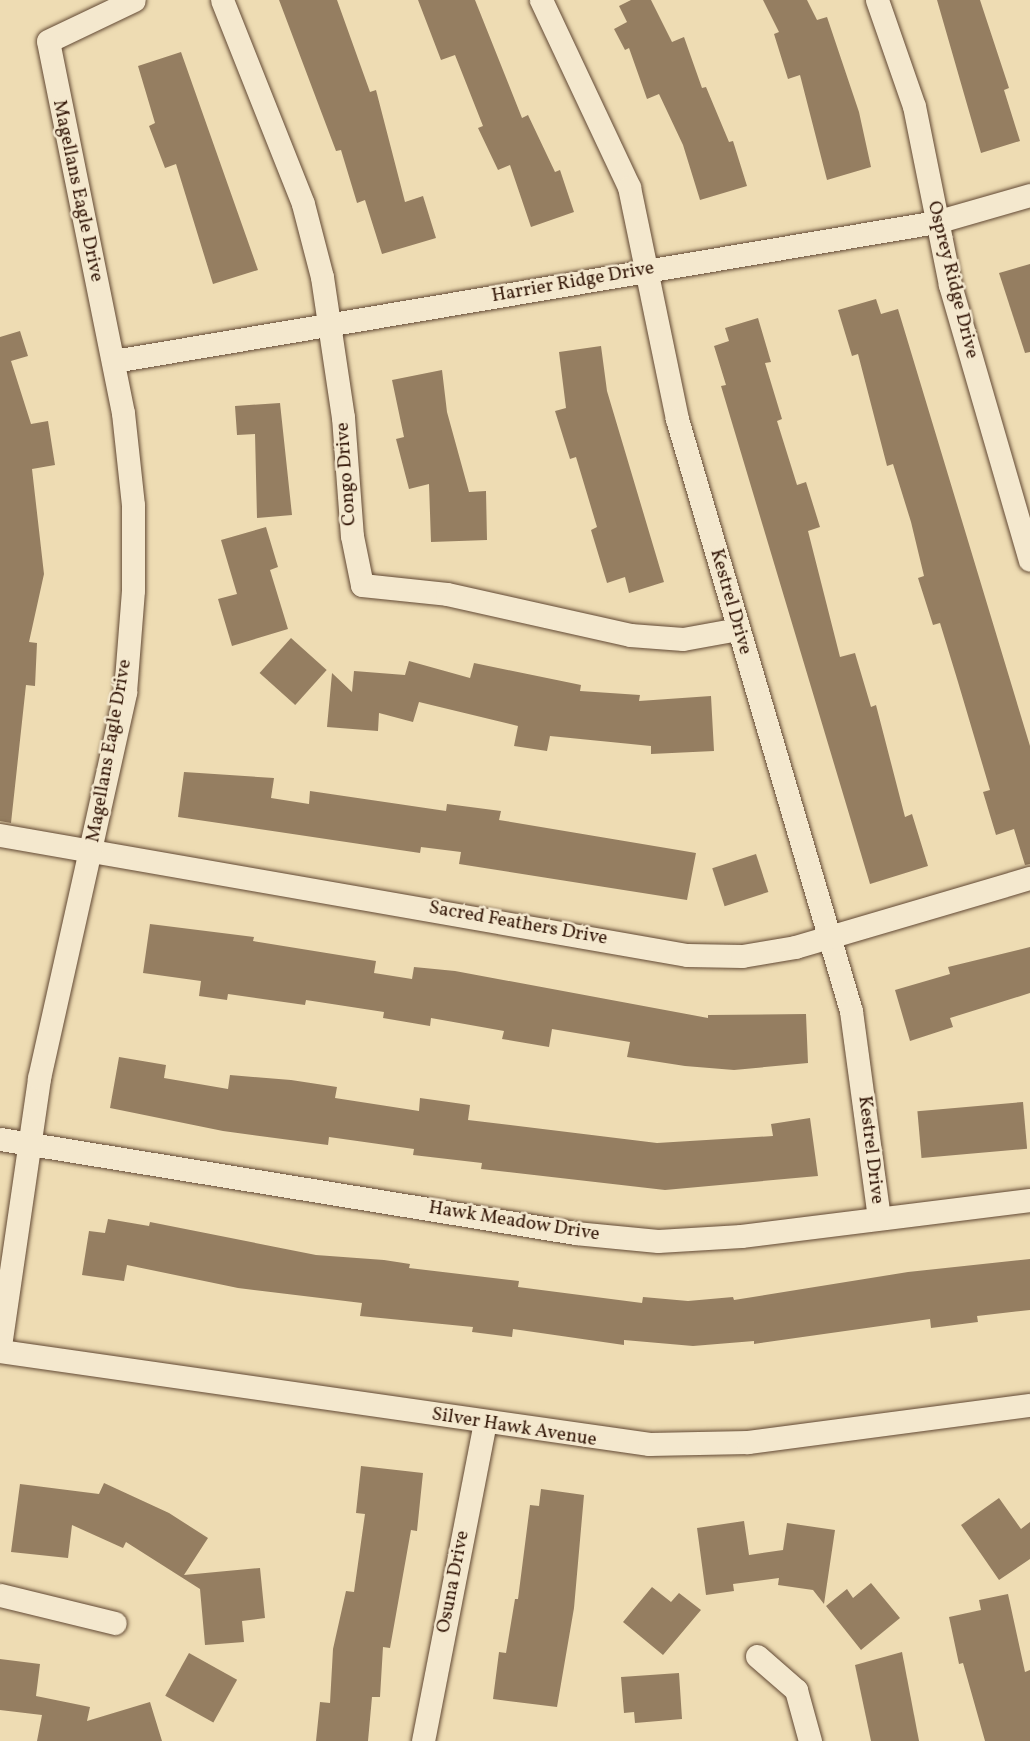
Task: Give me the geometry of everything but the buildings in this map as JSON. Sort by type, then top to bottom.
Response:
[{"type":"street","name":"Magellans Eagle Drive","points":[[0,1349],[26,1144],[125,692],[133,590],[133,505],[114,361],[48,41],[134,0]]},
{"type":"street","name":"Congo Drive","points":[[222,0],[303,204],[330,325],[344,417],[352,536],[362,585],[447,594],[630,635],[683,639],[738,629]]},
{"type":"street","name":"Kestrel Drive","points":[[541,0],[621,165],[649,269],[668,382],[851,1010],[879,1218]]},
{"type":"street","name":"Osprey Ridge Drive","points":[[877,0],[914,106],[936,222],[961,327],[1030,560]]},
{"type":"street","name":"Harrier Ridge Drive","points":[[114,361],[936,222],[1030,195]]},
{"type":"street","name":"Sacred Feathers Drive","points":[[0,835],[687,955],[741,956],[831,939],[1030,878]]},
{"type":"street","name":"Hawk Meadow Drive","points":[[0,1139],[618,1238],[741,1236],[1030,1200]]},
{"type":"street","name":"Silver Hawk Avenue","points":[[0,1349],[609,1442],[697,1445],[1030,1405]]},
{"type":"street","name":"Osuna Drive","points":[[423,1741],[485,1423]]},
{"type":"street","points":[[0,1595],[115,1623]]},
{"type":"street","points":[[757,1656],[796,1690],[810,1741]]}]
